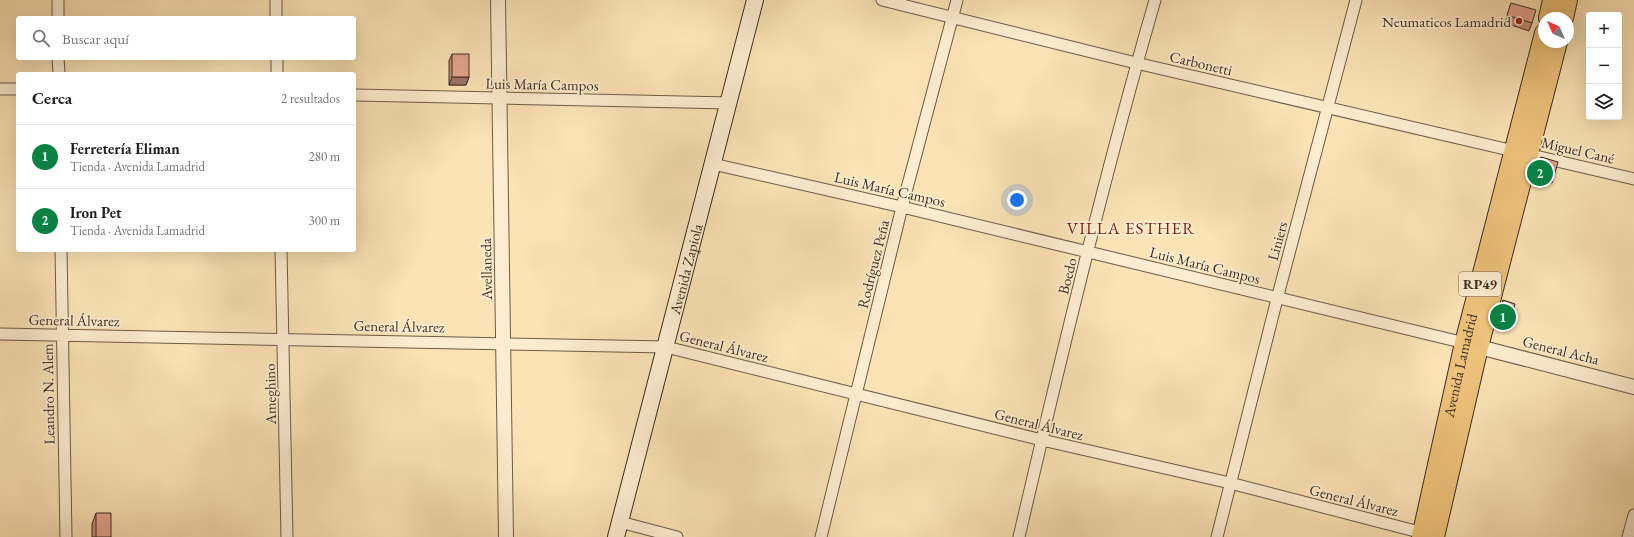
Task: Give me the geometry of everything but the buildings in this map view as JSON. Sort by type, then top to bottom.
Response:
[{"type":"main road","name":"Avenida Zapiola","points":[[618,529],[755,0]]},
{"type":"main road","points":[[1549,12],[1552,0]]},
{"type":"main road","points":[[1565,12],[1568,0]]},
{"type":"main road","name":"Avenida Lamadrid","points":[[1522,152],[1541,48]]},
{"type":"main road","name":"Avenida Lamadrid","points":[[1430,536],[1472,345],[1522,152],[1556,48]]},
{"type":"street","points":[[58,0],[58,16]]},
{"type":"street","points":[[276,0],[276,16]]},
{"type":"street","name":"Avellaneda","points":[[498,0],[506,537]]},
{"type":"street","name":"Carbonetti","points":[[882,0],[1136,63],[1522,152]]},
{"type":"street","name":"Rodríguez Peña","points":[[821,537],[902,207],[957,0]]},
{"type":"street","name":"Boedo","points":[[1020,537],[1088,252],[1136,63],[1155,0]]},
{"type":"street","name":"Liniers","points":[[1217,537],[1277,299],[1356,0]]},
{"type":"street","points":[[58,60],[59,72]]},
{"type":"street","points":[[276,60],[277,72]]},
{"type":"street","points":[[0,89],[16,90]]},
{"type":"street","name":"Luis María Campos","points":[[356,95],[729,103]]},
{"type":"street","name":"Miguel Cané","points":[[1522,152],[1634,179]]},
{"type":"street","name":"Luis María Campos","points":[[713,164],[902,207],[1472,345]]},
{"type":"street","name":"Leandro N. Alem","points":[[61,252],[66,537]]},
{"type":"street","name":"Ameghino","points":[[281,252],[287,537]]},
{"type":"street","name":"General Álvarez","points":[[0,334],[284,338],[666,347],[1042,440],[1230,483],[1430,536]]},
{"type":"street","name":"General Acha","points":[[1472,345],[1634,387]]},
{"type":"street","points":[[1628,537],[1634,515]]},
{"type":"street","points":[[618,529],[677,537]]},
{"type":"place","name":"Neumaticos Lamadrid","points":[[1519,21]]},
{"type":"place","name":"Iron Pet","points":[[1540,173]]},
{"type":"place","name":"Ferretería Eliman","points":[[1503,317]]},
{"type":"district","name":"VILLA ESTHER","points":[[1131,228]]}]
